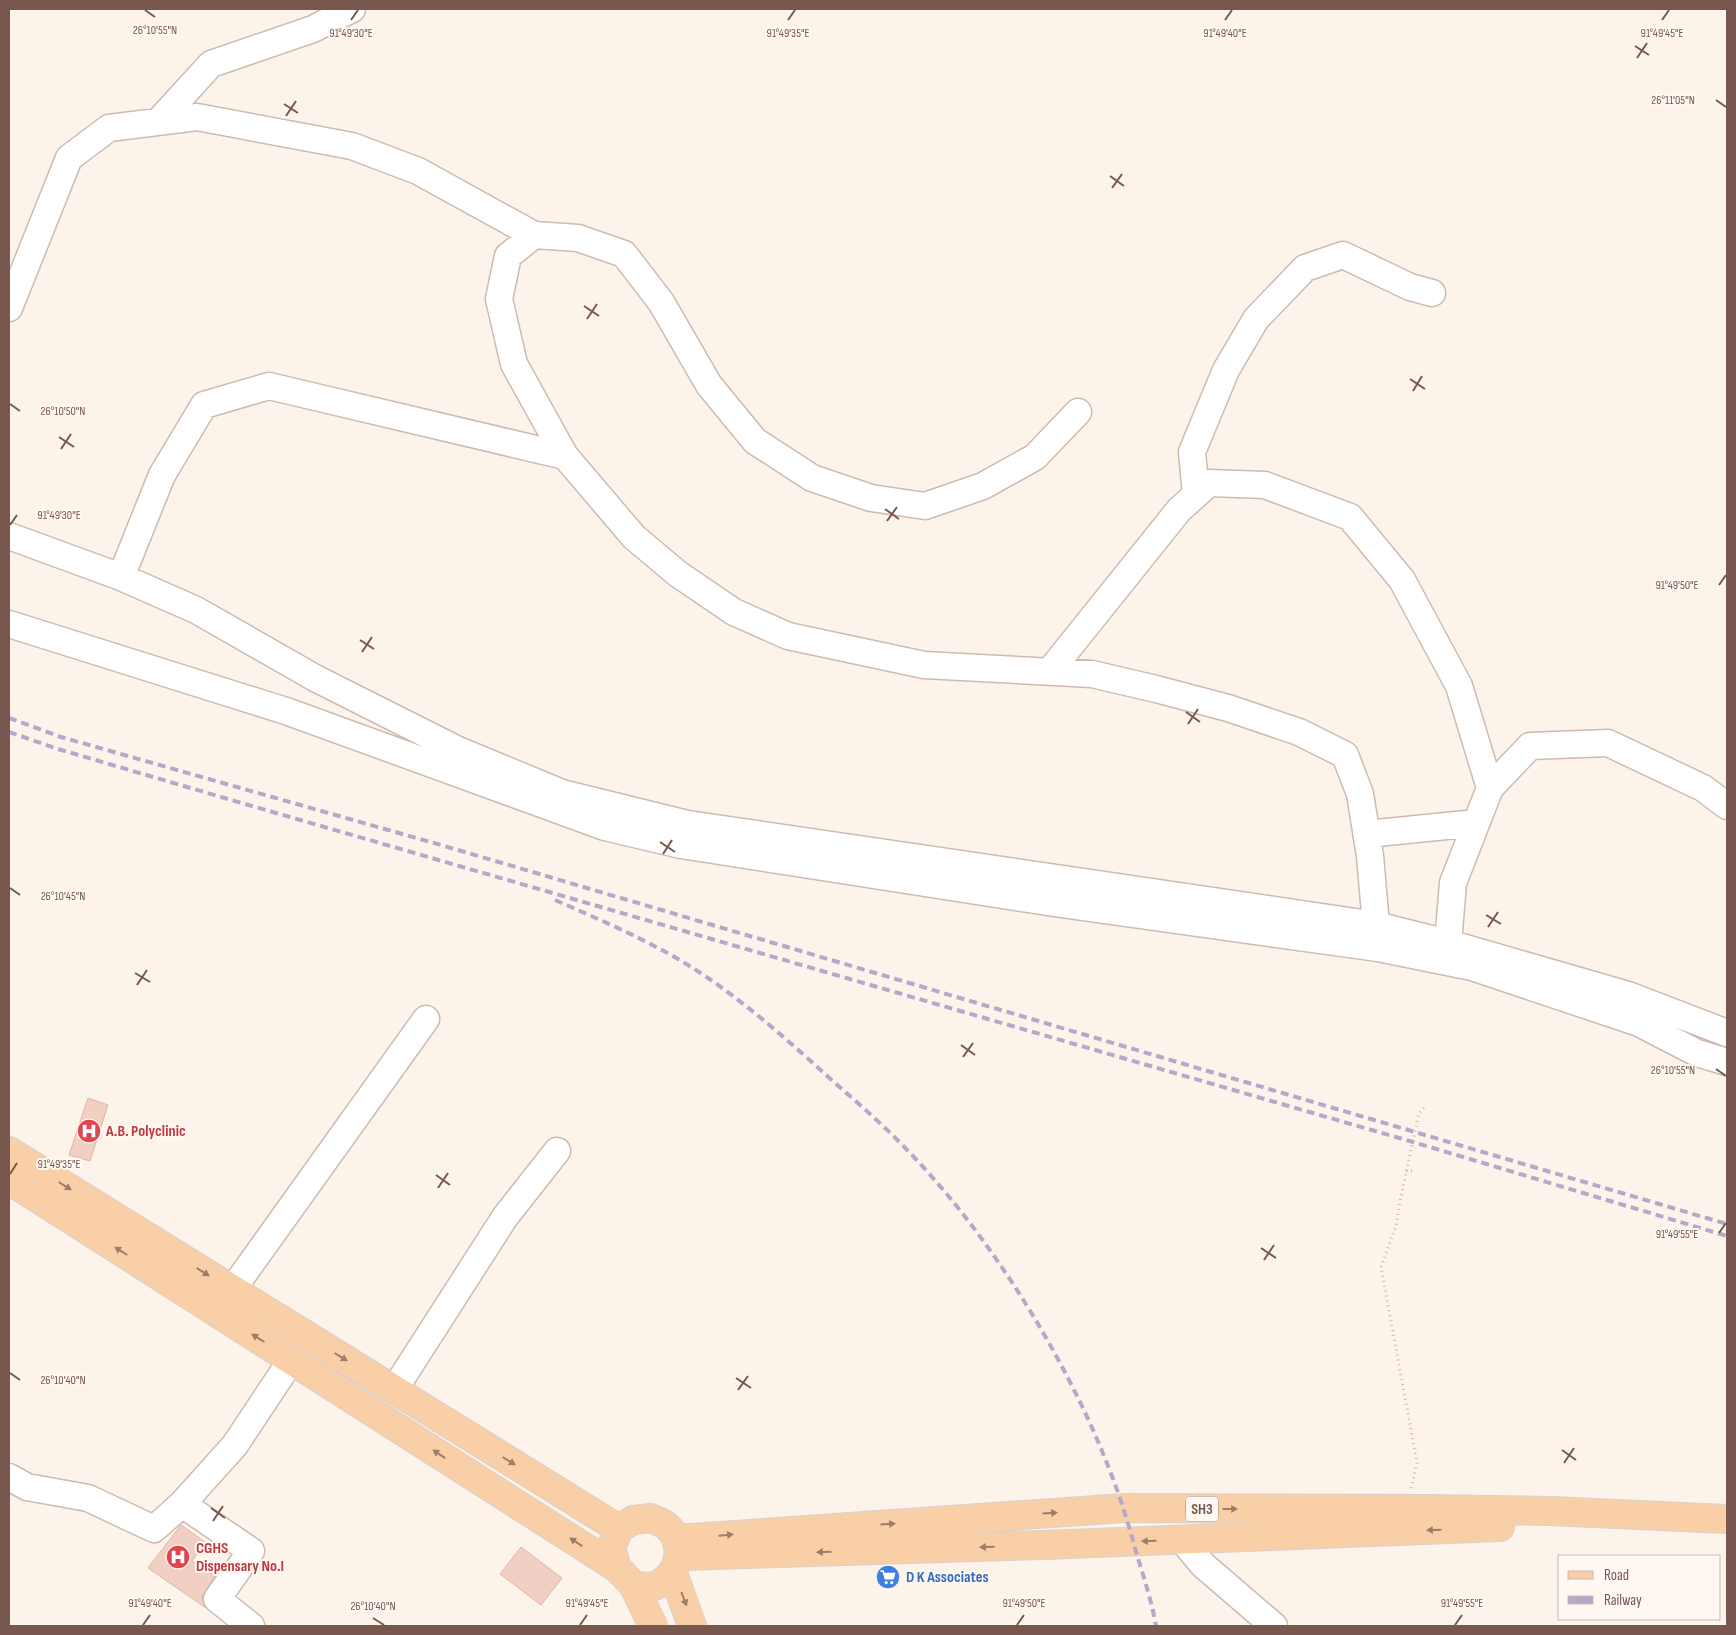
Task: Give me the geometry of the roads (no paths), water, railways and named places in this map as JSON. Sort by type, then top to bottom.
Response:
[{"type":"main road","points":[[9,1151],[619,1529]]},
{"type":"main road","points":[[9,1180],[292,1359],[626,1577],[656,1586],[677,1556]]},
{"type":"main road","name":"SH3","points":[[677,1556],[1125,1508],[1459,1519],[1727,1533]]},
{"type":"main road","points":[[653,1626],[611,1548],[619,1529],[634,1520],[651,1518],[667,1526],[677,1556],[692,1626]]},
{"type":"main road","name":"SH3","points":[[677,1556],[1182,1540],[1459,1519],[1727,1519]]},
{"type":"street","points":[[158,122],[211,64],[313,29],[352,9]]},
{"type":"street","points":[[9,308],[68,158],[109,128],[198,117],[352,146],[418,171],[534,234],[578,238],[624,254],[661,302],[709,385],[756,442],[812,478],[871,498],[925,506],[983,486],[1035,457],[1078,412]]},
{"type":"street","points":[[534,234],[508,256],[499,299],[514,364],[565,456],[634,537],[678,574],[734,612],[788,636],[924,664],[1092,674],[1228,708],[1299,732],[1345,755],[1360,794],[1376,925]]},
{"type":"street","points":[[1196,495],[1192,452],[1226,370],[1256,318],[1305,268],[1343,255],[1410,287],[1432,293]]},
{"type":"street","points":[[121,577],[162,475],[204,406],[269,386],[565,456]]},
{"type":"street","points":[[1050,671],[1114,594],[1135,563],[1179,510],[1209,483],[1265,485],[1350,517],[1402,580],[1459,686],[1490,788]]},
{"type":"street","points":[[9,536],[121,577],[196,610],[315,678],[458,750],[562,793],[688,824],[1376,925],[1448,943],[1628,995],[1727,1033]]},
{"type":"street","points":[[9,624],[286,711],[605,827],[681,845],[1061,904],[1378,948],[1472,967],[1639,1023],[1698,1053],[1727,1062]]},
{"type":"street","points":[[1448,943],[1453,883],[1490,788],[1530,746],[1608,743],[1702,788],[1727,806]]},
{"type":"street","points":[[1366,834],[1476,823]]},
{"type":"street","points":[[232,1290],[426,1019]]},
{"type":"street","points":[[394,1390],[505,1217],[557,1150]]},
{"type":"street","points":[[9,1477],[27,1487],[88,1498],[154,1529],[182,1504],[235,1445],[292,1359]]},
{"type":"street","points":[[182,1504],[251,1551],[217,1599],[251,1626]]},
{"type":"street","points":[[1182,1540],[1203,1565],[1274,1626]]},
{"type":"railway","points":[[9,718],[61,737],[441,845],[1727,1224]]},
{"type":"railway","points":[[9,732],[58,749],[245,804],[1413,1142],[1727,1236]]},
{"type":"railway","points":[[555,900],[614,926],[671,955],[724,989],[754,1012],[879,1122],[945,1192],[1013,1283],[1044,1333],[1072,1385],[1117,1490],[1146,1584],[1156,1626]]},
{"type":"place","name":"A.B. Polyclinic","points":[[89,1131]]},
{"type":"place","name":"CGHS Dispensary No.I","points":[[178,1557]]},
{"type":"place","name":"D K Associates","points":[[888,1577]]}]
